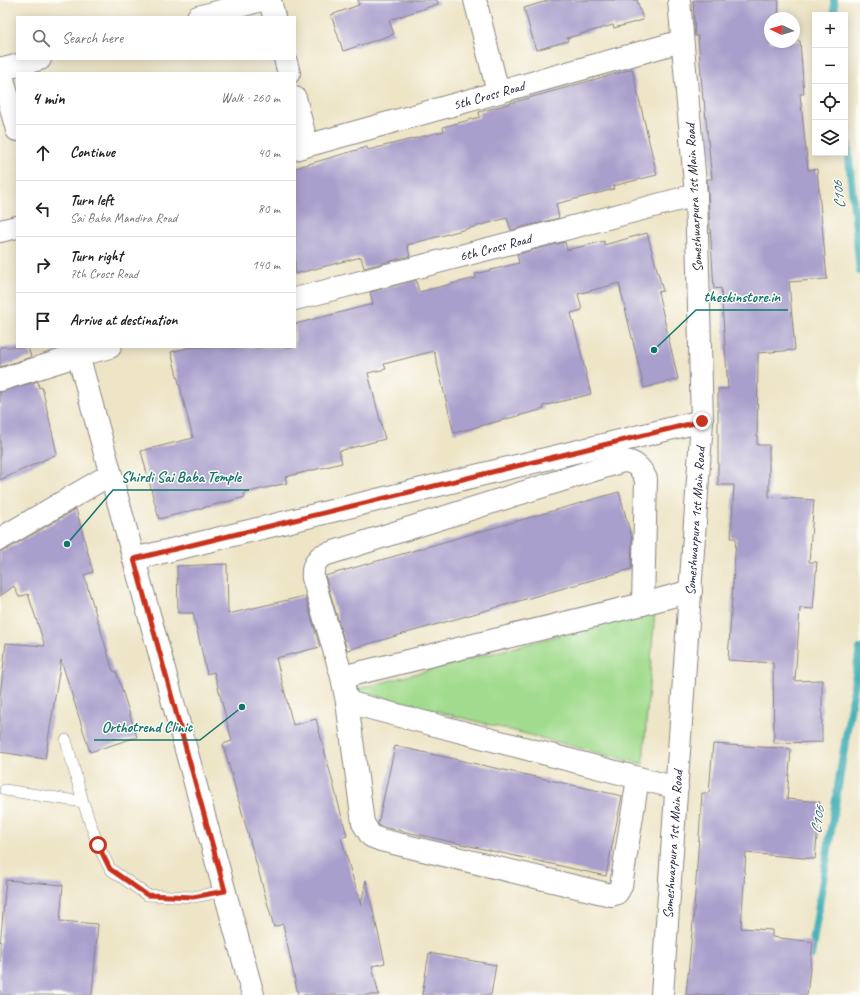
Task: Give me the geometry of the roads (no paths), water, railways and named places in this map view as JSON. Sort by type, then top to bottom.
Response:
[{"type":"street","points":[[202,16],[262,0]]},
{"type":"street","points":[[270,0],[274,16]]},
{"type":"street","points":[[475,0],[498,92]]},
{"type":"street","name":"Someshwarpura 1st Main Road","points":[[662,995],[702,421],[696,195],[679,0]]},
{"type":"street","name":"5th Cross Road","points":[[301,147],[682,41]]},
{"type":"street","points":[[16,126],[0,69],[36,60]]},
{"type":"street","points":[[285,60],[289,72]]},
{"type":"street","points":[[296,106],[301,147]]},
{"type":"street","name":"6th Cross Road","points":[[296,299],[696,195]]},
{"type":"street","points":[[0,231],[16,226]]},
{"type":"street","points":[[0,380],[77,351],[102,348]]},
{"type":"street","points":[[77,351],[253,995]]},
{"type":"street","points":[[134,559],[702,421]]},
{"type":"street","points":[[638,778],[621,886],[617,893],[611,895],[381,840],[371,836],[363,823],[347,702],[342,677],[312,570],[315,563],[321,556],[623,461],[631,461],[642,470],[646,478],[644,604]]},
{"type":"street","points":[[0,538],[111,474]]},
{"type":"street","points":[[342,677],[644,604],[691,590]]},
{"type":"street","points":[[347,702],[677,788]]},
{"type":"lane","points":[[66,740],[83,802],[98,845],[110,869],[147,895],[193,897],[225,891]]},
{"type":"lane","points":[[5,790],[83,802]]},
{"type":"waterway","name":"C106","points":[[834,0],[835,12]]},
{"type":"waterway","name":"C106","points":[[845,120],[860,271]]},
{"type":"waterway","name":"C106","points":[[811,955],[860,649]]},
{"type":"place","name":"theskinstore.in","points":[[654,350]]},
{"type":"place","name":"Shirdi Sai Baba Temple","points":[[67,544]]},
{"type":"place","name":"Orthotrend Clinic","points":[[242,707]]}]
